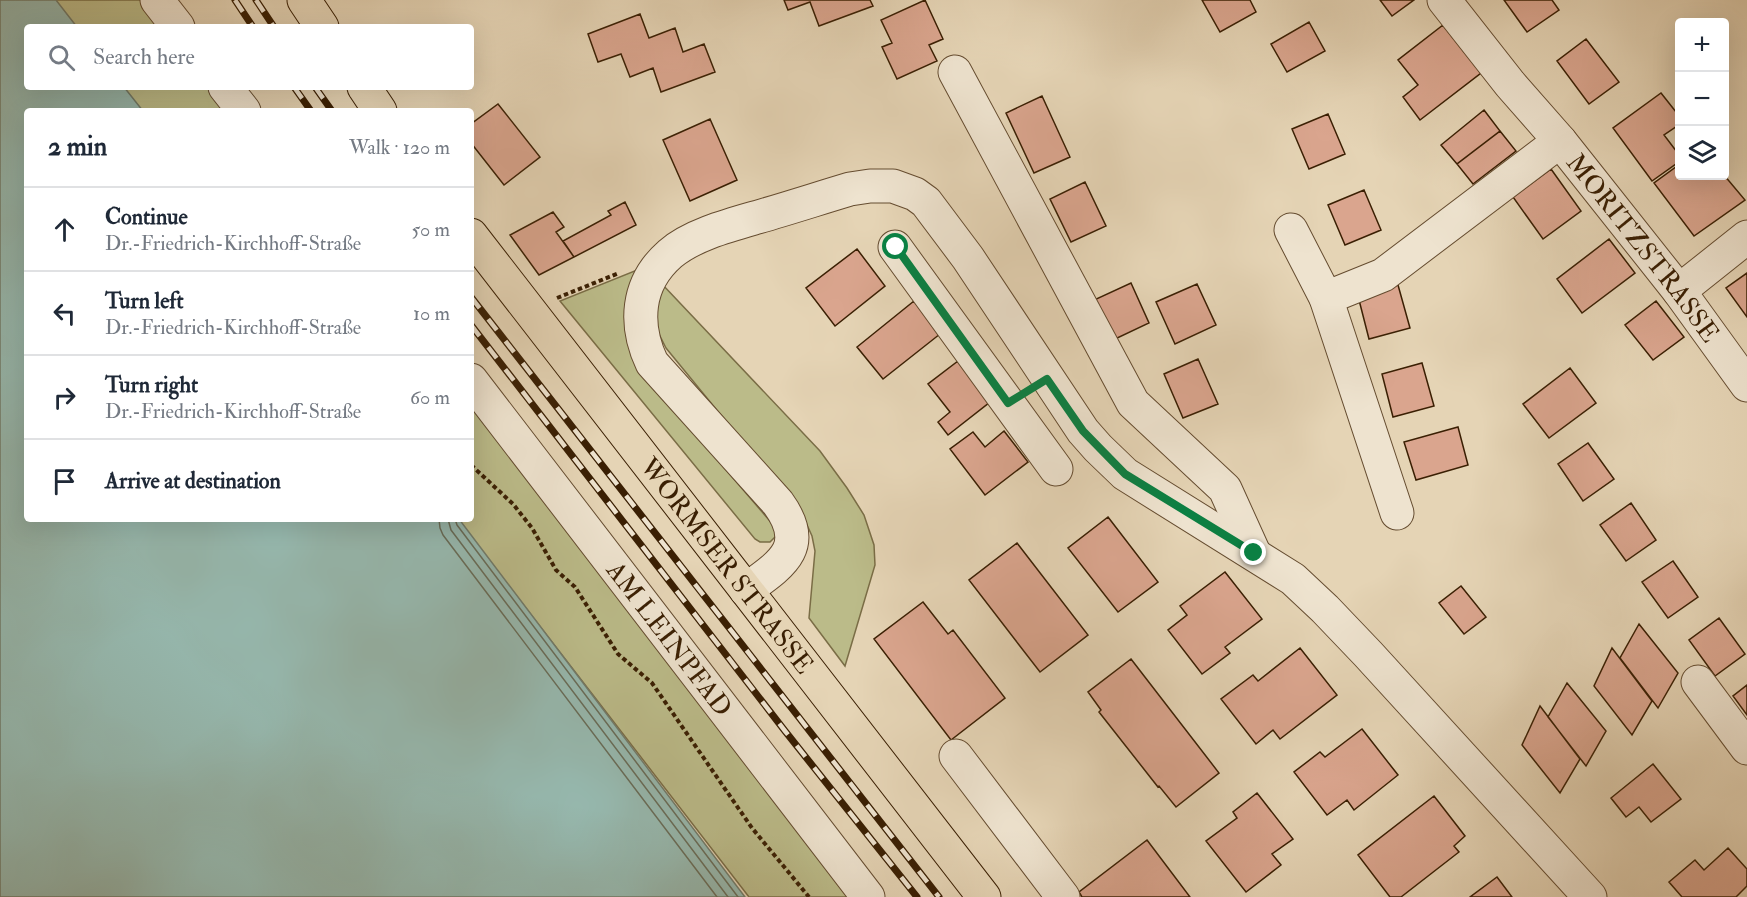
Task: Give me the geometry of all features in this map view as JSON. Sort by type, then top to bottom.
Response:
[{"type":"main road","points":[[304,0],[320,24]]},
{"type":"main road","points":[[366,90],[378,108]]},
{"type":"main road","name":"WORMSER STRASSE","points":[[474,239],[984,897]]},
{"type":"street","points":[[157,0],[176,24]]},
{"type":"street","name":"MORITZSTRASSE","points":[[1444,0],[1679,291],[1747,385]]},
{"type":"street","points":[[956,72],[1133,403],[1226,489],[1254,553]]},
{"type":"street","points":[[227,90],[242,108]]},
{"type":"street","name":"MORITZSTRASSE","points":[[1326,298],[1383,275],[1560,141]]},
{"type":"street","points":[[746,590],[785,560],[790,551],[792,528],[778,503],[652,363],[644,346],[640,324],[642,301],[647,285],[670,253],[721,228],[850,189],[893,186],[915,194],[927,202],[968,258],[1083,431],[1125,474],[1293,579],[1325,609],[1590,897]]},
{"type":"street","points":[[1291,230],[1326,298],[1397,513]]},
{"type":"street","points":[[1679,291],[1747,237]]},
{"type":"street","points":[[896,247],[1056,469]]},
{"type":"street","points":[[1008,403],[1047,379]]},
{"type":"street","name":"AM LEINPFAD","points":[[474,384],[868,897]]},
{"type":"street","points":[[1698,682],[1747,748]]},
{"type":"street","points":[[956,756],[1063,897]]},
{"type":"path","points":[[474,468],[513,504],[532,528],[556,570],[575,587],[618,654],[652,683],[752,828],[809,897]]},
{"type":"green space","points":[[55,0],[146,0],[166,24],[74,24]]},
{"type":"green space","points":[[125,90],[220,90],[235,108],[139,108]]},
{"type":"green space","points":[[642,268],[650,381],[775,527],[776,536],[770,542],[760,542],[755,539],[560,301]]},
{"type":"green space","points":[[661,283],[820,451],[864,515],[874,545],[875,565],[845,666],[809,618],[815,551],[812,536],[802,514],[666,348],[653,316]]},
{"type":"green space","points":[[474,403],[859,897],[749,897],[459,522],[474,522]]},
{"type":"water","points":[[0,0],[56,0],[75,24],[24,24],[24,90],[126,90],[141,108],[24,108],[24,522],[461,522],[745,897],[0,897]]},
{"type":"building","points":[[784,0],[870,0],[873,6],[819,26],[810,2],[788,10]]},
{"type":"building","points":[[925,0],[943,39],[929,45],[937,61],[897,79],[882,47],[892,43],[881,20]]},
{"type":"building","points":[[1202,0],[1250,0],[1256,12],[1220,32]]},
{"type":"building","points":[[1380,0],[1414,0],[1392,16]]},
{"type":"building","points":[[1504,0],[1552,0],[1559,10],[1527,32]]},
{"type":"building","points":[[640,14],[649,38],[675,28],[683,52],[704,44],[715,72],[661,92],[653,68],[630,77],[621,54],[598,62],[588,34]]},
{"type":"building","points":[[1309,22],[1325,51],[1287,72],[1271,44]]},
{"type":"building","points":[[1443,25],[1481,73],[1420,120],[1403,97],[1418,85],[1398,60]]},
{"type":"building","points":[[1586,39],[1619,82],[1589,104],[1557,61]]},
{"type":"building","points":[[1661,93],[1675,111],[1675,127],[1664,135],[1675,149],[1675,165],[1652,181],[1613,128]]},
{"type":"building","points":[[1042,96],[1070,157],[1034,173],[1006,113]]},
{"type":"building","points":[[498,104],[540,157],[504,185],[474,147],[474,122]]},
{"type":"building","points":[[1484,110],[1500,131],[1457,164],[1441,145]]},
{"type":"building","points":[[1328,114],[1345,154],[1309,169],[1292,129]]},
{"type":"building","points":[[710,119],[737,180],[690,201],[663,140]]},
{"type":"building","points":[[1500,131],[1516,151],[1473,184],[1457,164]]},
{"type":"building","points":[[1675,168],[1675,180],[1728,180],[1745,200],[1694,236],[1654,183]]},
{"type":"building","points":[[1551,169],[1581,211],[1543,239],[1513,197]]},
{"type":"building","points":[[1085,182],[1106,226],[1071,242],[1050,199]]},
{"type":"building","points":[[1364,190],[1381,230],[1345,245],[1328,205]]},
{"type":"building","points":[[625,202],[636,225],[574,257],[563,241],[611,215],[608,211]]},
{"type":"building","points":[[553,212],[564,227],[556,232],[574,257],[539,275],[510,235]]},
{"type":"building","points":[[1609,239],[1635,273],[1582,313],[1557,279]]},
{"type":"building","points":[[857,249],[885,286],[835,326],[806,288]]},
{"type":"building","points":[[1747,273],[1747,317],[1726,288]]},
{"type":"building","points":[[1131,283],[1149,323],[1113,340],[1094,300]]},
{"type":"building","points":[[1197,284],[1216,325],[1175,344],[1156,302]]},
{"type":"building","points":[[1398,285],[1410,328],[1369,339],[1358,296]]},
{"type":"building","points":[[914,301],[940,334],[883,379],[857,347]]},
{"type":"building","points":[[1656,301],[1684,337],[1653,360],[1625,325]]},
{"type":"building","points":[[1198,359],[1218,404],[1183,418],[1164,374]]},
{"type":"building","points":[[958,361],[990,402],[948,435],[938,422],[950,412],[928,384]]},
{"type":"building","points":[[1422,363],[1434,406],[1393,417],[1382,374]]},
{"type":"building","points":[[1570,368],[1596,403],[1549,438],[1523,404]]},
{"type":"building","points":[[1458,427],[1468,465],[1416,480],[1404,442]]},
{"type":"building","points":[[1004,431],[1028,462],[985,495],[950,449],[973,432],[985,447]]},
{"type":"building","points":[[1588,443],[1614,479],[1583,501],[1558,464]]},
{"type":"building","points":[[1631,503],[1656,540],[1626,561],[1600,525]]},
{"type":"building","points":[[1108,517],[1158,582],[1118,612],[1068,548]]},
{"type":"building","points":[[1017,543],[1088,635],[1040,672],[969,580]]},
{"type":"building","points":[[1673,561],[1698,597],[1668,618],[1642,582]]},
{"type":"building","points":[[1225,572],[1262,619],[1225,647],[1230,653],[1202,674],[1168,630],[1187,615],[1180,606]]},
{"type":"building","points":[[1461,586],[1486,617],[1464,634],[1439,603]]},
{"type":"building","points":[[923,602],[948,634],[953,630],[1005,698],[951,740],[874,639]]},
{"type":"building","points":[[1719,618],[1745,654],[1715,676],[1689,640]]},
{"type":"building","points":[[1639,624],[1678,673],[1658,708],[1620,658]]},
{"type":"building","points":[[1300,648],[1337,695],[1280,739],[1273,730],[1256,744],[1221,699],[1253,675],[1258,681]]},
{"type":"building","points":[[1612,648],[1652,701],[1632,735],[1594,686]]},
{"type":"building","points":[[1131,659],[1219,773],[1176,807],[1099,712],[1101,710],[1088,692]]},
{"type":"building","points":[[1567,683],[1606,731],[1586,766],[1548,717]]},
{"type":"building","points":[[1747,685],[1747,715],[1733,696]]},
{"type":"building","points":[[1540,706],[1580,759],[1560,793],[1522,745]]},
{"type":"building","points":[[1362,729],[1398,775],[1354,810],[1347,800],[1327,815],[1294,772],[1320,752],[1325,757]]},
{"type":"building","points":[[1653,764],[1681,799],[1651,822],[1639,807],[1626,817],[1611,798]]},
{"type":"building","points":[[1257,793],[1293,839],[1272,854],[1281,865],[1246,892],[1206,841],[1237,818],[1233,812]]},
{"type":"building","points":[[1434,796],[1465,836],[1454,846],[1459,852],[1401,897],[1390,897],[1358,855]]},
{"type":"building","points":[[1147,840],[1190,897],[1082,897],[1079,892]]},
{"type":"building","points":[[1728,848],[1747,869],[1747,886],[1736,897],[1682,897],[1669,882],[1695,860],[1704,870]]},
{"type":"building","points":[[1497,877],[1512,897],[1470,897]]},
{"type":"railway","points":[[235,0],[251,24]]},
{"type":"railway","points":[[256,0],[272,24]]},
{"type":"railway","points":[[296,90],[309,108]]},
{"type":"railway","points":[[317,90],[330,108]]},
{"type":"railway","points":[[474,301],[939,897]]},
{"type":"railway","points":[[474,329],[785,731],[917,897]]},
{"type":"route","points":[[896,247],[1008,403],[1047,379],[1083,431],[1125,474],[1254,553]]}]
